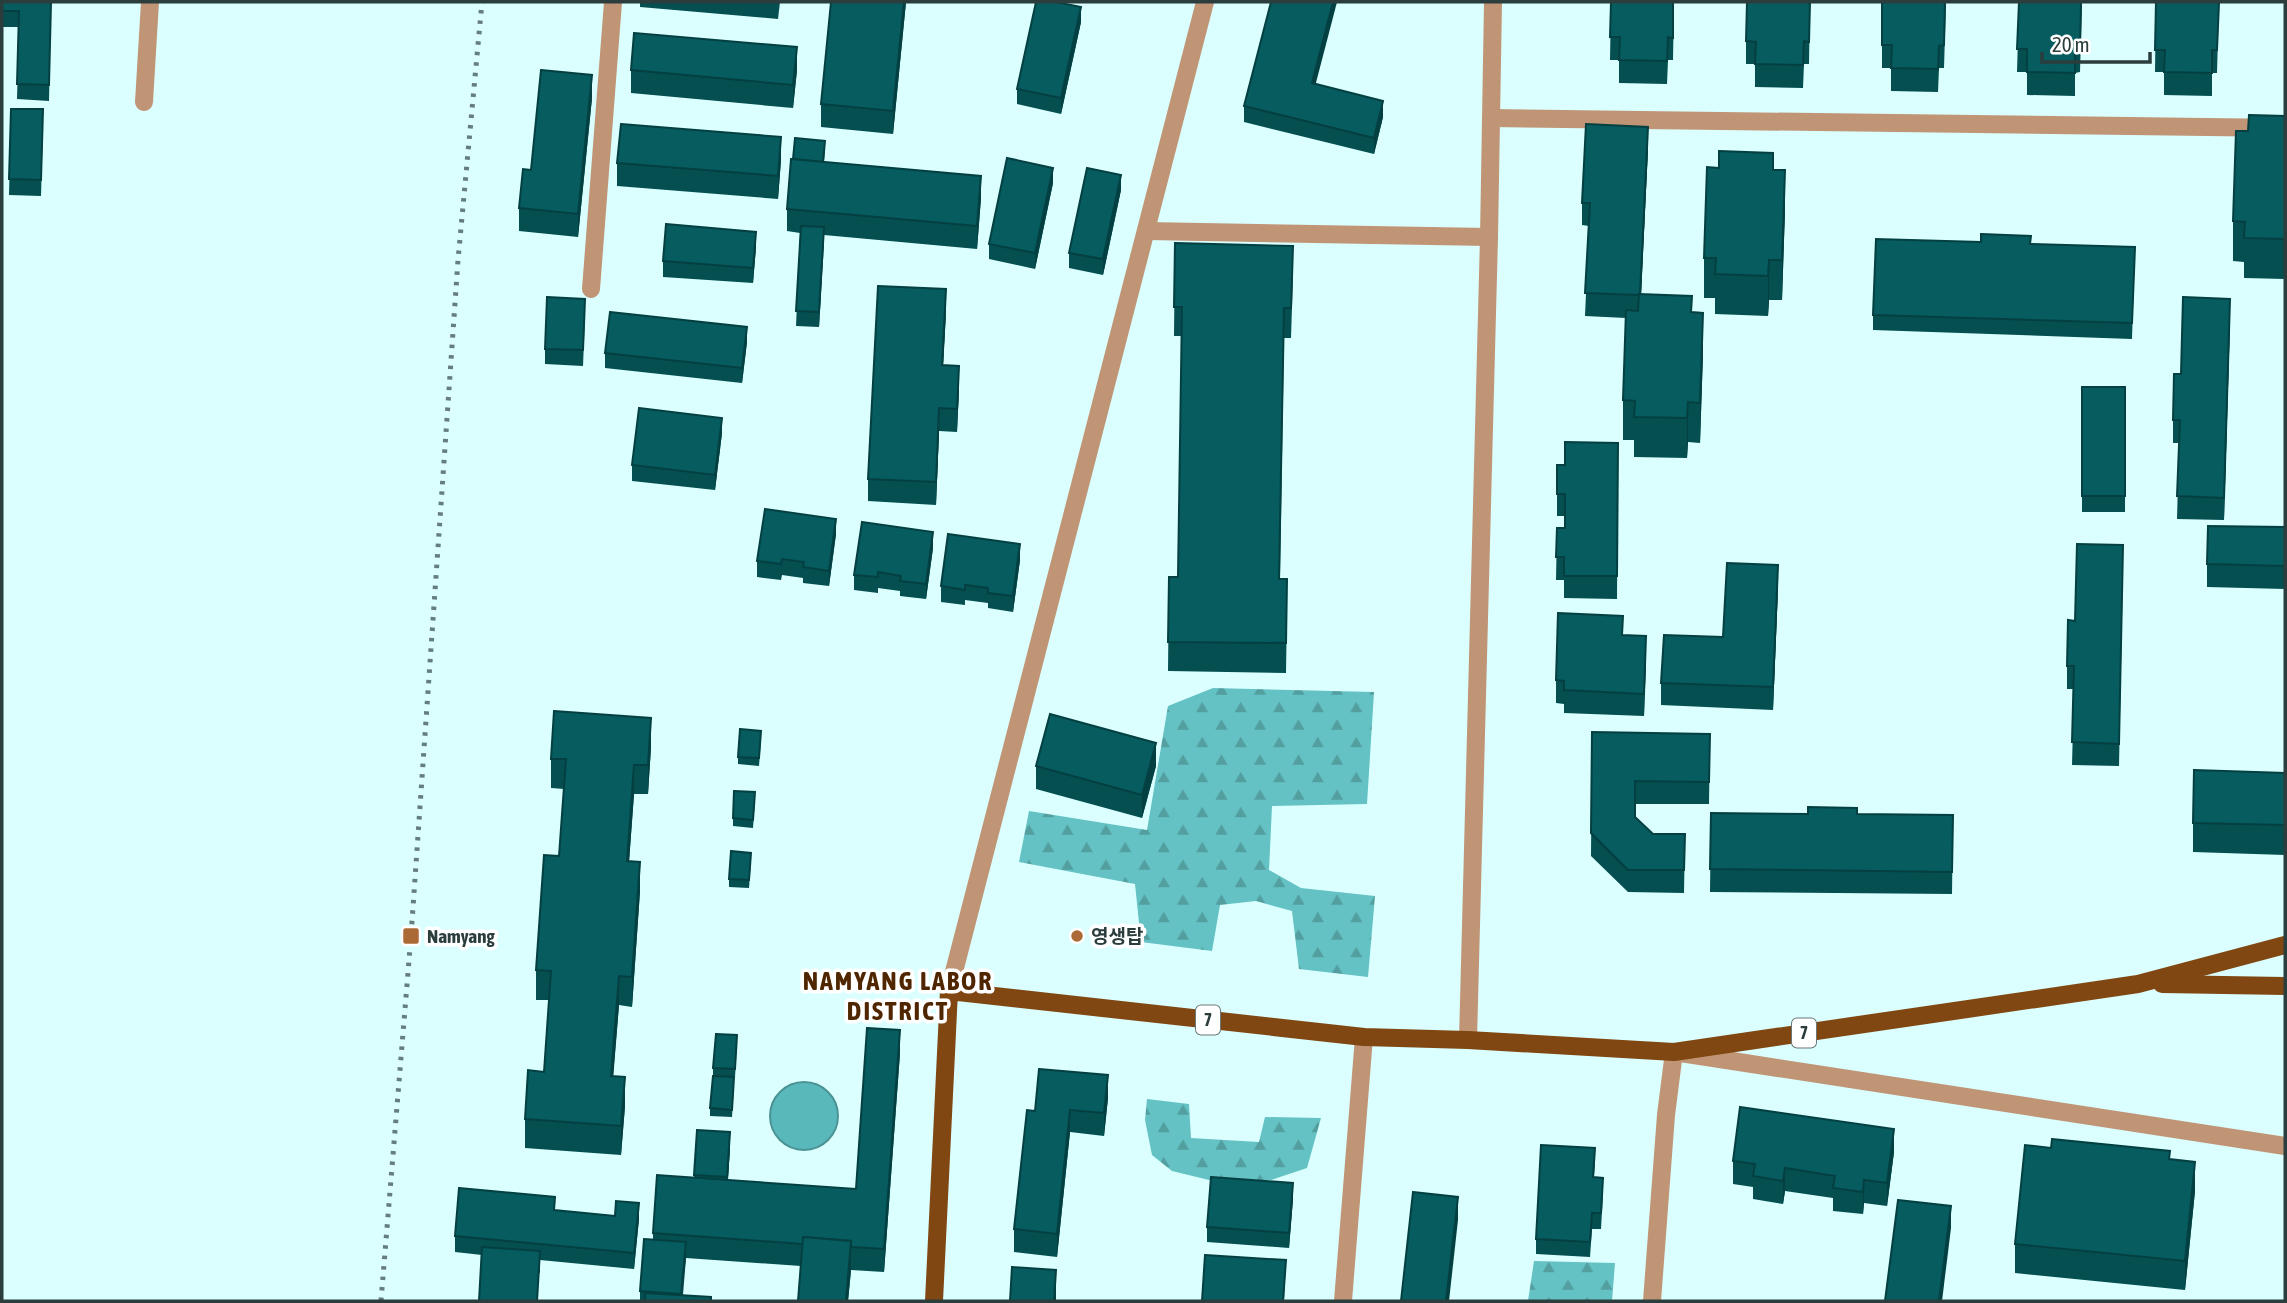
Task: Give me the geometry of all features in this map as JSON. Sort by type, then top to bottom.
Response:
[{"type":"main road","name":"7","points":[[949,991],[1364,1037],[1674,1052],[2138,984],[2285,945]]},
{"type":"main road","name":"7","points":[[2138,984],[2285,986]]},
{"type":"main road","points":[[934,1301],[949,991]]},
{"type":"street","points":[[144,102],[150,2]]},
{"type":"street","points":[[591,289],[613,2]]},
{"type":"street","points":[[949,991],[1205,2]]},
{"type":"street","points":[[1468,1040],[1493,2]]},
{"type":"street","points":[[1491,118],[2285,128]]},
{"type":"street","points":[[1146,231],[1489,237]]},
{"type":"street","points":[[1343,1301],[1364,1037]]},
{"type":"street","points":[[1651,1301],[1666,1115],[1674,1052],[2285,1146]]},
{"type":"green space","points":[[1213,688],[1374,692],[1367,804],[1272,806],[1269,870],[1301,888],[1375,896],[1368,977],[1299,969],[1292,911],[1256,901],[1220,905],[1212,951],[1141,942],[1135,884],[1019,862],[1029,811],[1147,830],[1168,706]]},
{"type":"green space","points":[[1147,1099],[1189,1104],[1191,1138],[1259,1142],[1265,1117],[1321,1118],[1307,1168],[1271,1180],[1209,1180],[1172,1171],[1152,1155],[1145,1120]]},
{"type":"green space","points":[[1534,1261],[1615,1263],[1612,1301],[1528,1301]]},
{"type":"shaded area","points":[[811,1082],[832,1097],[838,1109],[836,1129],[828,1140],[811,1150],[797,1150],[780,1140],[772,1129],[770,1109],[780,1092],[791,1084]]},
{"type":"building","points":[[2,2],[51,2],[49,85],[17,84],[19,11],[2,11]]},
{"type":"building","points":[[831,2],[904,2],[893,111],[821,104]]},
{"type":"building","points":[[1036,2],[1056,2],[1081,7],[1061,98],[1017,89]]},
{"type":"building","points":[[1271,2],[1333,2],[1312,83],[1383,101],[1374,138],[1244,106]]},
{"type":"building","points":[[1611,2],[1673,2],[1673,38],[1668,37],[1667,61],[1619,60],[1620,37],[1610,37]]},
{"type":"building","points":[[1747,2],[1810,2],[1809,42],[1804,41],[1803,65],[1755,64],[1756,42],[1746,41]]},
{"type":"building","points":[[1882,2],[1945,2],[1944,45],[1939,46],[1938,69],[1891,68],[1892,45],[1882,45]]},
{"type":"building","points":[[2019,2],[2081,2],[2080,49],[2075,50],[2075,73],[2027,72],[2027,49],[2017,49]]},
{"type":"building","points":[[2156,2],[2219,2],[2217,50],[2212,50],[2212,73],[2164,72],[2165,50],[2155,50]]},
{"type":"building","points":[[634,33],[797,47],[793,85],[631,70]]},
{"type":"building","points":[[541,70],[592,75],[578,214],[519,208],[523,169],[531,170]]},
{"type":"building","points":[[11,109],[43,109],[41,180],[9,179]]},
{"type":"building","points":[[2249,115],[2285,116],[2285,239],[2244,238],[2245,222],[2233,221],[2236,131],[2248,131]]},
{"type":"building","points":[[621,124],[781,137],[778,176],[617,163]]},
{"type":"building","points":[[1586,124],[1648,127],[1638,295],[1585,293],[1590,203],[1582,203]]},
{"type":"building","points":[[795,138],[825,141],[823,162],[793,159]]},
{"type":"building","points":[[1719,151],[1773,153],[1773,170],[1785,170],[1782,260],[1769,260],[1768,276],[1715,274],[1716,258],[1704,258],[1707,167],[1719,168]]},
{"type":"building","points":[[1007,158],[1053,168],[1035,253],[989,244]]},
{"type":"building","points":[[791,159],[981,176],[977,226],[787,209]]},
{"type":"building","points":[[1087,168],[1121,175],[1103,259],[1069,253]]},
{"type":"building","points":[[666,224],[756,232],[753,268],[663,261]]},
{"type":"building","points":[[801,226],[824,227],[819,312],[796,311]]},
{"type":"building","points":[[1981,234],[2031,236],[2030,244],[2135,247],[2132,323],[1873,315],[1876,239],[1981,242]]},
{"type":"building","points":[[1175,243],[1293,246],[1291,308],[1284,308],[1279,579],[1287,579],[1286,643],[1168,642],[1169,577],[1178,577],[1182,307],[1174,307]]},
{"type":"building","points":[[878,286],[946,289],[942,365],[959,366],[957,409],[939,408],[936,482],[868,479]]},
{"type":"building","points":[[1639,294],[1692,296],[1691,312],[1703,313],[1700,403],[1688,402],[1687,418],[1634,417],[1635,401],[1623,400],[1626,310],[1638,311]]},
{"type":"building","points":[[547,297],[585,299],[583,350],[545,349]]},
{"type":"building","points":[[2183,297],[2230,299],[2224,498],[2177,496],[2180,420],[2173,420],[2174,374],[2181,374]]},
{"type":"building","points":[[610,312],[747,327],[742,368],[605,353]]},
{"type":"building","points":[[2082,387],[2125,387],[2125,496],[2082,496]]},
{"type":"building","points":[[639,408],[722,418],[715,475],[632,465]]},
{"type":"building","points":[[1565,442],[1618,443],[1617,576],[1564,576],[1564,557],[1556,557],[1557,528],[1565,528],[1565,494],[1557,494],[1557,465],[1565,465]]},
{"type":"building","points":[[765,509],[836,519],[829,571],[803,567],[804,562],[782,559],[781,564],[757,561]]},
{"type":"building","points":[[862,522],[933,532],[926,584],[900,581],[901,576],[878,572],[878,577],[854,575]]},
{"type":"building","points":[[2208,526],[2285,527],[2285,566],[2207,564]]},
{"type":"building","points":[[948,534],[1020,544],[1013,596],[988,593],[988,588],[965,585],[965,590],[941,586]]},
{"type":"building","points":[[2077,544],[2123,545],[2119,744],[2072,742],[2074,666],[2067,666],[2068,620],[2075,621]]},
{"type":"building","points":[[1727,563],[1778,565],[1773,687],[1661,683],[1664,635],[1723,637]]},
{"type":"building","points":[[1558,613],[1623,616],[1622,635],[1646,636],[1644,694],[1564,690],[1564,681],[1556,680]]},
{"type":"building","name":"Namyang","points":[[554,711],[651,718],[648,765],[634,765],[627,861],[640,862],[632,977],[619,976],[611,1076],[625,1077],[621,1126],[525,1119],[528,1070],[544,1072],[551,971],[536,970],[544,855],[559,856],[566,759],[551,759]]},
{"type":"building","points":[[1050,714],[1156,743],[1142,795],[1036,766]]},
{"type":"building","points":[[740,729],[761,731],[759,758],[738,757]]},
{"type":"building","points":[[1592,732],[1710,734],[1709,782],[1635,781],[1635,817],[1653,834],[1685,834],[1684,870],[1628,870],[1591,833]]},
{"type":"building","points":[[2194,770],[2285,773],[2285,825],[2193,823]]},
{"type":"building","points":[[734,791],[755,792],[753,820],[733,818]]},
{"type":"building","points":[[1808,807],[1857,808],[1857,814],[1953,815],[1952,872],[1710,869],[1711,813],[1808,814]]},
{"type":"building","points":[[731,851],[751,853],[749,880],[729,879]]},
{"type":"building","points":[[867,1028],[900,1030],[884,1249],[851,1247],[851,1241],[803,1237],[803,1244],[653,1233],[657,1175],[856,1189]]},
{"type":"building","points":[[716,1034],[737,1035],[735,1069],[713,1068]]},
{"type":"building","points":[[1039,1069],[1108,1075],[1104,1113],[1070,1110],[1057,1234],[1014,1229],[1027,1110],[1035,1111]]},
{"type":"building","points":[[713,1076],[734,1077],[732,1110],[710,1108]]},
{"type":"building","points":[[1740,1107],[1894,1129],[1887,1183],[1864,1180],[1863,1192],[1833,1188],[1835,1176],[1785,1168],[1783,1181],[1753,1176],[1755,1164],[1733,1161]]},
{"type":"building","points":[[697,1130],[730,1132],[727,1177],[694,1175]]},
{"type":"building","points":[[2052,1139],[2170,1151],[2169,1159],[2195,1162],[2185,1261],[2015,1244],[2025,1145],[2051,1148]]},
{"type":"building","points":[[1541,1145],[1595,1148],[1593,1177],[1603,1178],[1601,1213],[1592,1213],[1590,1242],[1536,1239]]},
{"type":"building","points":[[1211,1177],[1293,1183],[1289,1233],[1207,1227]]},
{"type":"building","points":[[459,1188],[555,1197],[554,1210],[615,1216],[616,1201],[639,1203],[634,1253],[455,1236]]},
{"type":"building","points":[[1413,1192],[1458,1197],[1446,1301],[1401,1301]]},
{"type":"building","points":[[1898,1200],[1951,1206],[1939,1301],[1885,1301]]},
{"type":"building","points":[[803,1237],[851,1241],[846,1301],[798,1301]]},
{"type":"building","points":[[644,1239],[686,1242],[681,1294],[640,1291]]},
{"type":"building","points":[[482,1247],[540,1251],[537,1301],[479,1301]]},
{"type":"building","points":[[1205,1255],[1286,1260],[1283,1301],[1202,1301]]},
{"type":"building","points":[[1012,1267],[1056,1270],[1054,1301],[1010,1301]]},
{"type":"building","points":[[645,1293],[711,1297],[711,1301],[645,1301]]},
{"type":"railway","points":[[381,1301],[411,936],[458,260],[482,2]]},
{"type":"place","name":"Namyang","points":[[411,936]]},
{"type":"place","name":"영생탑","points":[[1077,936]]},
{"type":"district","name":"NAMYANG LABOR DISTRICT","points":[[898,996]]}]
